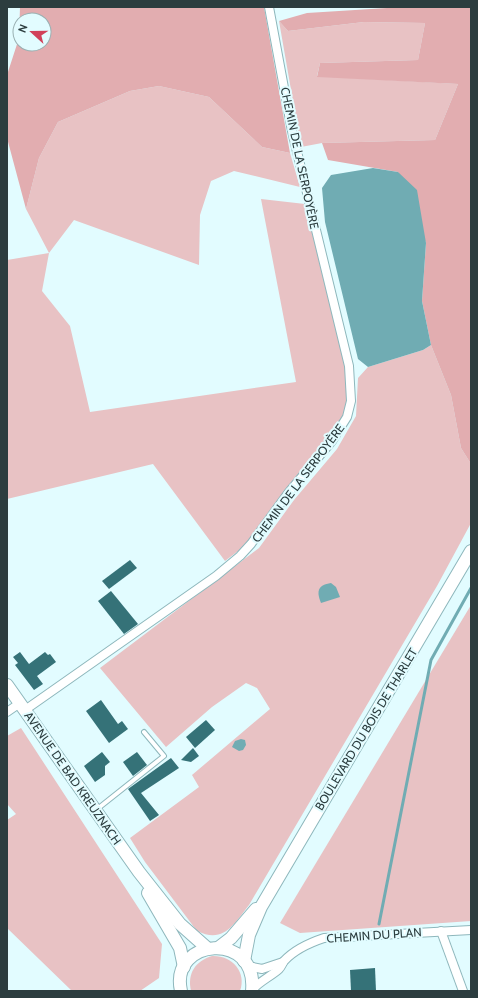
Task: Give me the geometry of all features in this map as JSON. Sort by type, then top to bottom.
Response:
[{"type":"main road","name":"BOULEVARD DU BOIS DE THARLET","points":[[246,963],[249,935],[260,908],[471,551]]},
{"type":"main road","name":"AVENUE DE BAD KREUZNACH","points":[[7,685],[139,872],[180,924],[213,948]]},
{"type":"main road","name":"AVENUE DE BAD KREUZNACH","points":[[139,872],[150,897],[180,948],[184,967]]},
{"type":"main road","name":"BOULEVARD DU BOIS DE THARLET","points":[[184,967],[189,959],[198,952],[213,948],[231,938],[255,910],[260,908]]},
{"type":"main road","points":[[213,948],[234,952],[246,963],[252,976],[252,991]]},
{"type":"main road","points":[[181,991],[180,977],[184,967]]},
{"type":"street","name":"CHEMIN DE LA SERPOYÈRE","points":[[7,712],[23,706],[216,576],[240,556],[251,544],[289,492],[332,441],[347,417],[351,401],[349,366],[292,130],[270,7]]},
{"type":"street","name":"CHEMIN DU PLAN","points":[[252,991],[264,979],[280,969],[284,962],[303,946],[324,938],[471,930]]},
{"type":"street","points":[[441,931],[463,991]]},
{"type":"street","name":"CHEMIN DU PLAN","points":[[246,963],[262,969],[284,962]]},
{"type":"lane","points":[[96,810],[164,756],[144,732]]},
{"type":"shaded area","points":[[20,7],[264,7],[290,153],[262,147],[209,97],[159,86],[130,91],[58,122],[39,158],[26,209],[7,138],[7,75],[14,52],[52,52],[52,12],[20,12]]},
{"type":"shaded area","points":[[403,7],[471,7],[471,464],[461,448],[451,395],[431,345],[422,301],[426,243],[398,172],[328,160],[322,143],[435,140],[458,84],[317,77],[320,63],[418,60],[425,23],[364,22],[288,31],[279,21],[307,13]]},
{"type":"shaded area","points":[[279,21],[288,31],[364,22],[425,23],[418,60],[320,63],[317,76],[458,84],[435,140],[322,143],[301,147]]},
{"type":"shaded area","points":[[159,86],[209,97],[262,147],[290,153],[300,187],[234,171],[211,181],[200,215],[199,265],[74,220],[49,253],[26,209],[39,158],[58,122],[130,91]]},
{"type":"shaded area","points":[[261,199],[305,204],[346,371],[347,401],[345,414],[327,442],[276,502],[246,545],[225,561],[153,464],[7,499],[7,260],[49,253],[42,291],[70,326],[90,412],[296,382]]},
{"type":"shaded area","points":[[431,345],[451,395],[461,448],[471,464],[471,523],[437,586],[249,905],[228,930],[214,935],[197,931],[145,862],[130,838],[199,787],[192,775],[270,709],[257,688],[246,683],[212,707],[166,747],[100,668],[259,548],[294,500],[337,449],[356,416],[358,378],[368,367],[423,350]]},
{"type":"shaded area","points":[[471,605],[471,921],[300,933],[280,923]]},
{"type":"shaded area","points":[[21,728],[162,944],[159,978],[140,991],[72,991],[7,928],[7,820],[16,814],[7,804],[7,736]]},
{"type":"shaded area","points":[[212,956],[225,958],[236,966],[241,977],[242,984],[240,991],[191,991],[190,979],[194,969],[201,961]]},
{"type":"water","points":[[373,168],[398,172],[417,190],[426,243],[422,301],[431,345],[423,350],[368,367],[358,359],[325,222],[322,188],[331,175]]},
{"type":"water","points":[[331,583],[336,587],[340,597],[321,603],[319,589],[323,585]]},
{"type":"water","points":[[241,739],[245,740],[246,745],[243,750],[239,751],[232,747],[235,741]]},
{"type":"building","points":[[130,560],[137,568],[109,589],[102,581]]},
{"type":"building","points":[[111,591],[138,624],[124,634],[98,601]]},
{"type":"building","points":[[20,652],[29,664],[45,652],[48,655],[50,654],[56,662],[37,676],[43,684],[34,690],[15,665],[18,663],[13,657]]},
{"type":"building","points":[[101,700],[118,724],[122,721],[128,729],[109,743],[86,711]]},
{"type":"building","points":[[206,720],[215,730],[195,748],[186,737]]},
{"type":"building","points":[[193,748],[199,756],[191,762],[181,760]]},
{"type":"building","points":[[102,752],[110,762],[105,766],[105,775],[95,782],[84,766]]},
{"type":"building","points":[[137,752],[147,765],[133,776],[123,762]]},
{"type":"building","points":[[171,758],[179,768],[141,793],[159,815],[150,821],[128,789]]},
{"type":"building","points":[[375,968],[376,991],[351,991],[350,970]]},
{"type":"waterway","points":[[379,924],[431,660],[471,588]]}]
